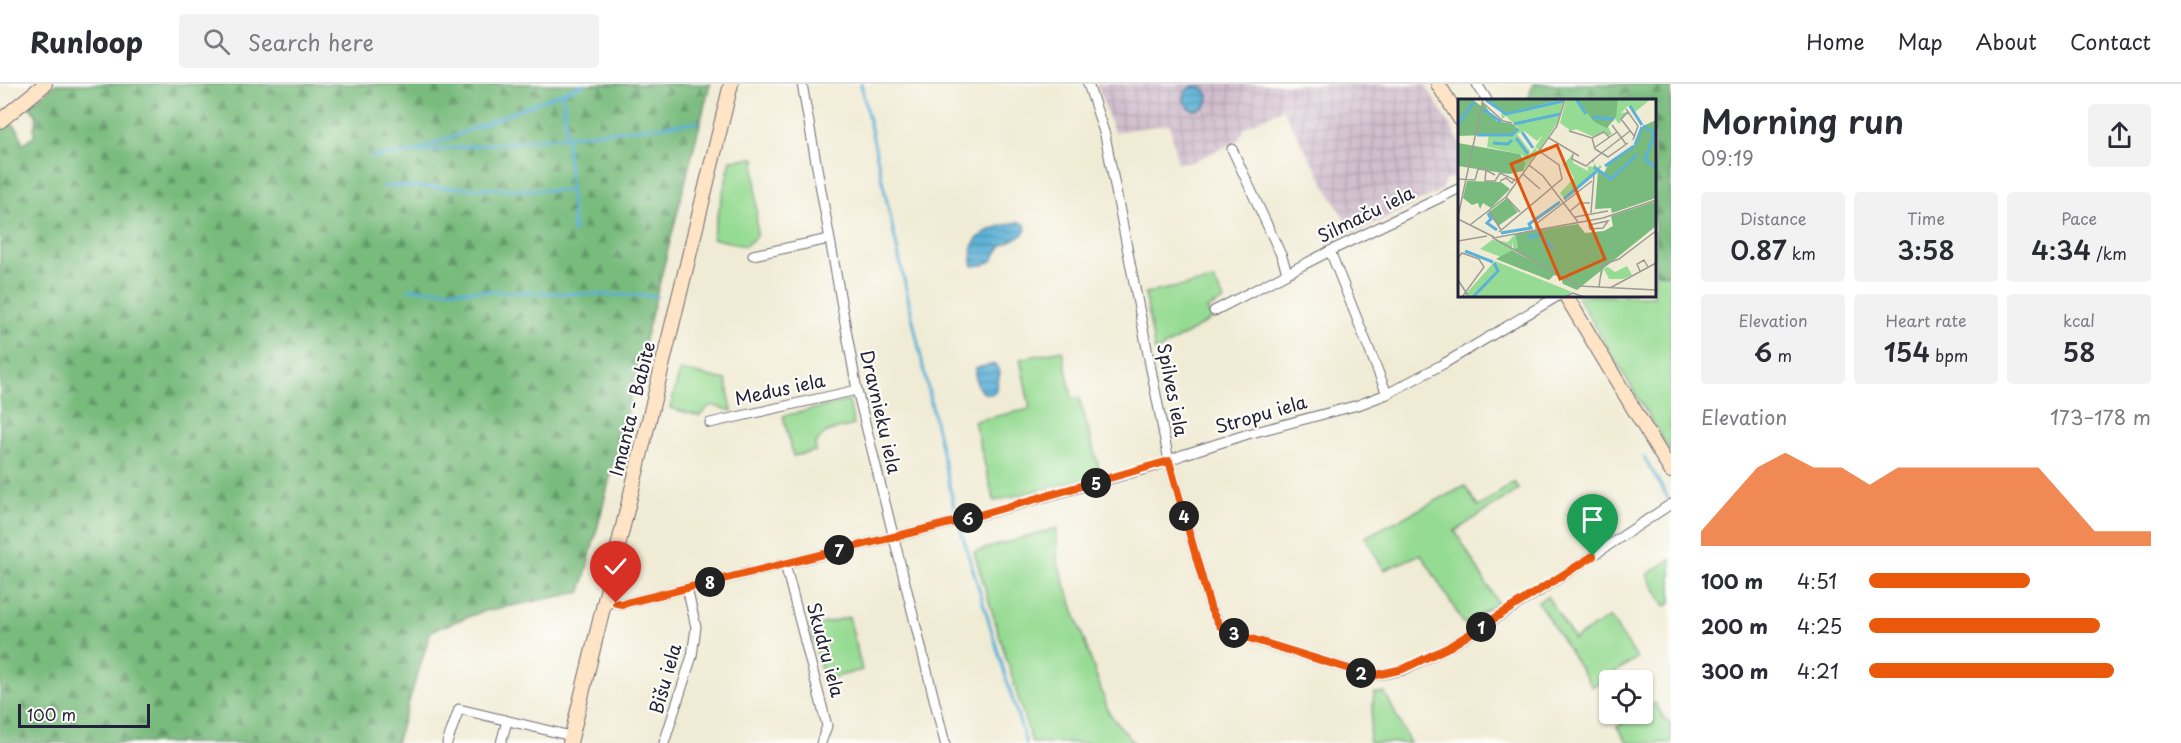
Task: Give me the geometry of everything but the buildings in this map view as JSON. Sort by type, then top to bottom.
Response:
[{"type":"main road","points":[[0,121],[45,84]]},
{"type":"main road","name":"Imanta - Babīte","points":[[570,740],[731,84]]},
{"type":"main road","points":[[1438,84],[1458,116]]},
{"type":"main road","points":[[1567,297],[1671,471]]},
{"type":"street","name":"Dravnieku iela","points":[[802,84],[857,390],[945,743]]},
{"type":"street","name":"Spilves iela","points":[[1088,84],[1105,135],[1169,461],[1211,610],[1220,626],[1239,635],[1372,676],[1403,669],[1449,647],[1538,592],[1671,504]]},
{"type":"street","points":[[1477,84],[1486,99]]},
{"type":"street","points":[[1232,149],[1287,272]]},
{"type":"street","name":"Silmaču iela","points":[[1214,311],[1287,272],[1458,189]]},
{"type":"street","points":[[753,255],[829,239]]},
{"type":"street","points":[[1330,251],[1386,394]]},
{"type":"street","name":"Stropu iela","points":[[604,601],[622,604],[964,519],[1169,461],[1237,438],[1358,405],[1386,394],[1445,363],[1556,297]]},
{"type":"street","name":"Medus iela","points":[[710,423],[857,390]]},
{"type":"street","name":"Skudru iela","points":[[785,564],[827,726],[821,743]]},
{"type":"street","name":"Bišu iela","points":[[664,743],[693,646],[696,627],[687,588]]},
{"type":"street","points":[[447,743],[459,709],[570,740]]},
{"type":"street","points":[[501,743],[507,722]]},
{"type":"shaded area","points":[[1097,84],[1425,84],[1458,139],[1458,180],[1452,178],[1445,180],[1442,190],[1353,234],[1282,109],[1245,127],[1238,141],[1192,162],[1177,162],[1170,124],[1114,132]]},
{"type":"green space","points":[[56,84],[710,84],[581,592],[481,612],[431,631],[396,743],[0,743],[0,126],[6,121],[16,127],[22,144],[34,137],[37,116],[29,106]]},
{"type":"green space","points":[[1533,84],[1671,84],[1671,275],[1656,272],[1656,99],[1528,99]]},
{"type":"green space","points":[[755,158],[757,236],[745,246],[712,238],[731,160]]},
{"type":"green space","points":[[1656,272],[1671,275],[1671,453],[1578,297],[1656,297]]},
{"type":"green space","points":[[1214,280],[1224,300],[1207,309],[1212,319],[1155,352],[1145,293]]},
{"type":"green space","points":[[1062,350],[1072,398],[1079,397],[1101,475],[994,501],[974,421],[1030,409],[1020,359]]},
{"type":"green space","points":[[680,370],[726,380],[732,411],[711,405],[699,416],[670,408]]},
{"type":"green space","points":[[849,401],[854,425],[826,432],[815,444],[816,451],[793,456],[783,416]]},
{"type":"green space","points":[[1514,482],[1519,489],[1455,531],[1498,603],[1464,624],[1421,554],[1384,570],[1365,537],[1465,486],[1478,507]]},
{"type":"green space","points":[[1057,528],[1057,561],[1109,713],[1134,743],[1032,743],[974,552]]},
{"type":"green space","points":[[1671,559],[1671,603],[1665,606],[1647,575]]},
{"type":"green space","points":[[1547,596],[1574,639],[1610,617],[1637,658],[1618,670],[1599,670],[1599,682],[1592,687],[1538,602]]},
{"type":"green space","points":[[849,617],[862,670],[824,680],[810,627]]},
{"type":"green space","points":[[1374,693],[1385,693],[1410,743],[1369,743]]},
{"type":"green space","points":[[1655,703],[1666,722],[1669,721],[1671,724],[1671,743],[1628,743],[1617,727],[1622,724],[1653,724],[1653,704]]},
{"type":"water","points":[[1196,86],[1204,90],[1208,98],[1204,106],[1196,110],[1188,106],[1184,98],[1188,90]]},
{"type":"water","points":[[1018,222],[1025,224],[1026,230],[1022,235],[1001,246],[992,261],[973,266],[973,246],[977,239],[990,230]]},
{"type":"water","points":[[995,364],[1000,373],[995,393],[984,393],[978,387],[975,368]]},
{"type":"waterway","points":[[419,150],[584,84]]},
{"type":"waterway","points":[[861,84],[954,507]]},
{"type":"waterway","points":[[563,93],[574,233]]},
{"type":"waterway","points":[[371,157],[698,122]]},
{"type":"waterway","points":[[384,186],[571,191]]},
{"type":"waterway","points":[[409,289],[657,296]]},
{"type":"waterway","points":[[1644,457],[1668,498]]},
{"type":"waterway","points":[[959,524],[1026,743]]},
{"type":"route","points":[[616,603],[622,604],[958,521],[1169,461],[1211,610],[1220,626],[1229,632],[1372,676],[1403,669],[1449,647],[1593,556]]}]
